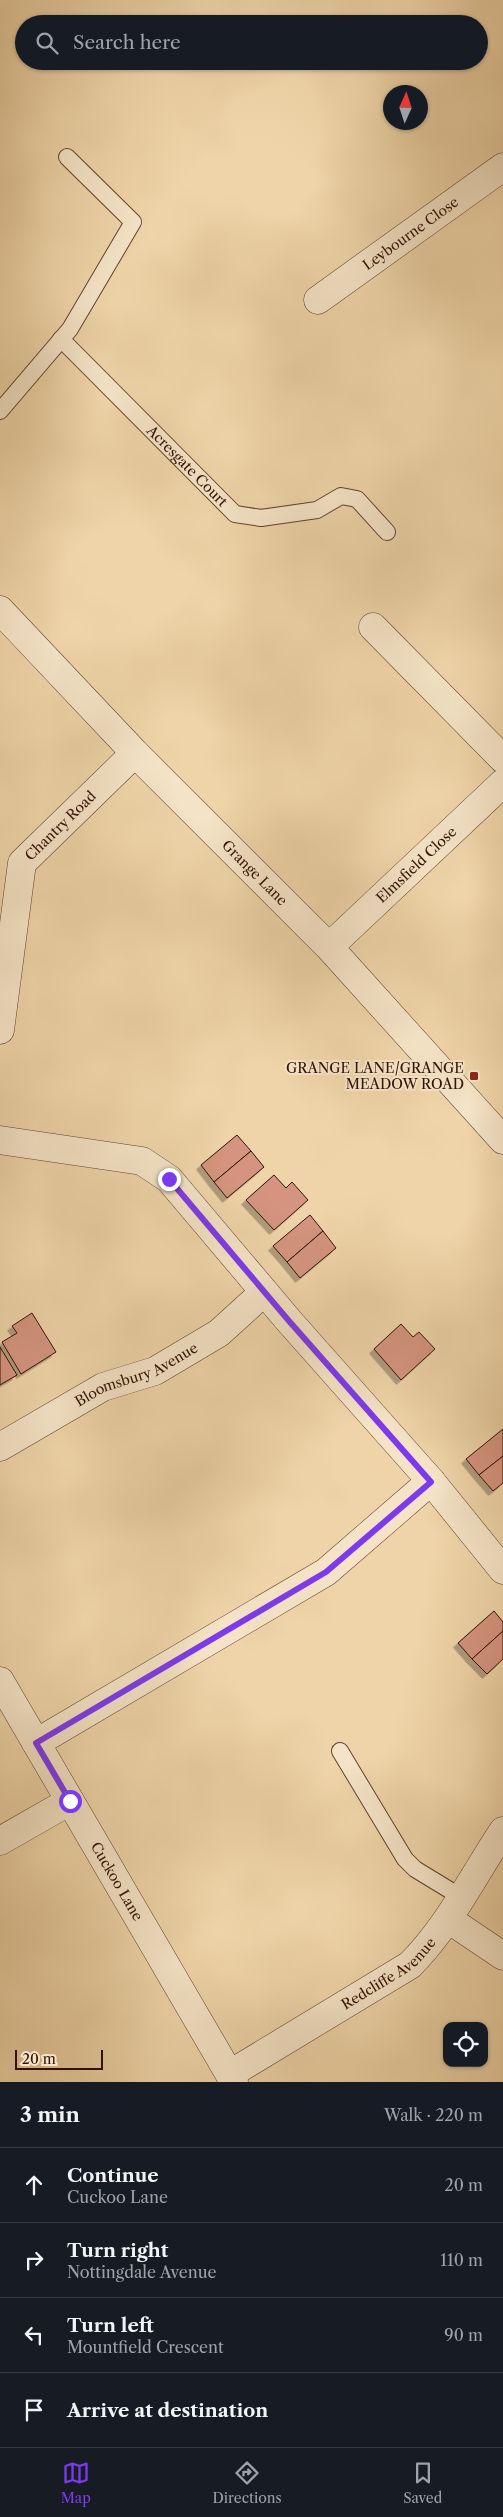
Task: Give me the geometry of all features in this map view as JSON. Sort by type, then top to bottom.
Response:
[{"type":"street","name":"Leybourne Close","points":[[318,300],[503,167]]},
{"type":"street","name":"Grange Lane","points":[[0,610],[135,753],[329,947],[503,1140]]},
{"type":"street","points":[[373,627],[503,759]]},
{"type":"street","name":"Chantry Road","points":[[0,1030],[22,863],[135,753]]},
{"type":"street","name":"Elmsfield Close","points":[[329,947],[503,783]]},
{"type":"street","points":[[0,1140],[142,1161],[169,1179],[264,1292],[431,1482],[503,1570]]},
{"type":"street","name":"Bloomsbury Avenue","points":[[0,1447],[102,1387],[155,1370],[211,1338],[264,1292]]},
{"type":"street","points":[[36,1743],[326,1572],[431,1482]]},
{"type":"street","name":"Cuckoo Lane","points":[[0,1681],[232,2078]]},
{"type":"street","points":[[0,1841],[70,1801]]},
{"type":"street","name":"Redcliffe Avenue","points":[[232,2078],[410,1965],[427,1948],[455,1908],[503,1831]]},
{"type":"street","points":[[455,1908],[503,1956]]},
{"type":"lane","points":[[0,411],[70,329],[133,222],[67,157]]},
{"type":"lane","name":"Acresgate Court","points":[[61,339],[235,514],[261,518],[317,510],[341,496],[357,499],[387,532]]},
{"type":"lane","points":[[340,1751],[405,1859],[455,1908]]},
{"type":"building","points":[[237,1135],[251,1151],[214,1182],[201,1165]]},
{"type":"building","points":[[251,1151],[264,1167],[227,1198],[214,1182]]},
{"type":"building","points":[[274,1175],[286,1188],[292,1182],[308,1200],[274,1230],[246,1200]]},
{"type":"building","points":[[310,1215],[323,1231],[287,1262],[273,1246]]},
{"type":"building","points":[[323,1231],[336,1248],[300,1278],[287,1262]]},
{"type":"building","points":[[32,1313],[56,1352],[21,1374],[2,1342],[17,1333],[12,1326]]},
{"type":"building","points":[[401,1324],[413,1337],[419,1332],[435,1349],[401,1380],[374,1349]]},
{"type":"building","points":[[0,1347],[17,1375],[0,1385]]},
{"type":"building","points":[[503,1429],[503,1456],[479,1475],[466,1459]]},
{"type":"building","points":[[503,1456],[503,1483],[493,1491],[479,1475]]},
{"type":"building","points":[[494,1611],[503,1622],[503,1631],[472,1659],[458,1643]]},
{"type":"building","points":[[503,1631],[503,1659],[487,1674],[472,1659]]},
{"type":"place","name":"GRANGE LANE/GRANGE MEADOW ROAD","points":[[474,1076]]},
{"type":"route","points":[[70,1801],[36,1743],[326,1572],[373,1534],[431,1482],[289,1321],[169,1179]]}]
